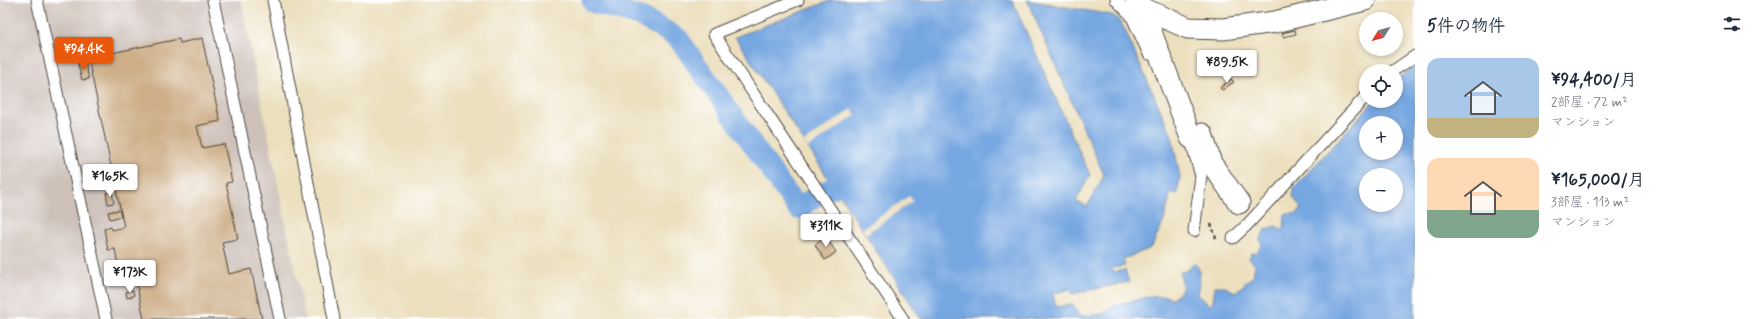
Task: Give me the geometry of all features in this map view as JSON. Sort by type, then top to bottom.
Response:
[{"type":"street","points":[[1139,4],[1188,28],[1224,30],[1274,22],[1365,0]]},
{"type":"street","points":[[1139,4],[1191,138],[1202,134],[1211,163],[1239,203]]},
{"type":"lane","points":[[38,0],[106,319]]},
{"type":"lane","points":[[213,0],[280,319]]},
{"type":"lane","points":[[273,0],[334,319]]},
{"type":"lane","points":[[798,0],[714,34],[902,319]]},
{"type":"lane","points":[[1116,0],[1130,15],[1191,138],[1201,176],[1194,231]]},
{"type":"lane","points":[[1403,64],[1415,56]]},
{"type":"lane","points":[[1233,238],[1247,225],[1359,104]]},
{"type":"path","points":[[1210,222],[1217,240]]},
{"type":"shaded area","points":[[0,0],[241,0],[305,319],[0,319]]},
{"type":"water","points":[[832,0],[1012,0],[1090,175],[1076,201],[1087,207],[1104,175],[1027,0],[1112,15],[1117,18],[1124,28],[1172,136],[1180,177],[1177,194],[1171,192],[1164,221],[1152,246],[1149,249],[1123,259],[1125,266],[1112,268],[1112,272],[1125,270],[1129,282],[1072,294],[1070,289],[1053,294],[1056,307],[1073,304],[1077,313],[1081,316],[1103,314],[1113,306],[1147,297],[1165,296],[1172,298],[1180,292],[1182,288],[1180,272],[1187,271],[1194,263],[1199,269],[1197,294],[1210,305],[1213,302],[1215,286],[1223,286],[1235,292],[1253,276],[1255,265],[1249,259],[1251,253],[1256,253],[1262,245],[1260,239],[1265,230],[1275,226],[1282,229],[1284,227],[1285,214],[1296,214],[1301,210],[1292,195],[1294,188],[1359,117],[1359,160],[1403,160],[1403,116],[1360,116],[1368,108],[1403,108],[1403,75],[1415,66],[1415,319],[921,319],[837,191],[833,193],[828,186],[832,184],[735,37]]},
{"type":"pier","points":[[852,109],[856,115],[808,148],[804,142]]},
{"type":"pier","points":[[1092,174],[1079,201],[1087,205],[1078,201]]},
{"type":"pier","points":[[909,196],[913,201],[866,234],[862,229]]},
{"type":"pier","points":[[1131,283],[1073,296],[1072,295]]},
{"type":"pier","points":[[1070,290],[1072,295],[1069,292],[1055,295],[1057,305],[1075,302],[1057,306],[1054,294]]},
{"type":"building","points":[[1295,30],[1296,34],[1283,37],[1282,33]]},
{"type":"building","points":[[202,38],[220,121],[197,126],[202,148],[224,144],[232,182],[226,183],[238,239],[222,242],[229,274],[251,269],[262,319],[144,319],[132,263],[118,265],[115,249],[108,250],[104,229],[111,227],[112,230],[124,227],[88,58],[179,39],[180,43]]},
{"type":"building","points":[[1246,53],[1248,55],[1240,66],[1238,64]]},
{"type":"building","points":[[85,62],[89,79],[82,80],[78,64]]},
{"type":"building","points":[[1231,79],[1234,82],[1222,90],[1220,88]]},
{"type":"building","points":[[112,192],[114,203],[108,204],[106,193]]},
{"type":"building","points":[[119,210],[121,216],[110,219],[108,212]]},
{"type":"building","points":[[826,237],[836,252],[825,260],[815,245]]},
{"type":"building","points":[[133,290],[134,296],[127,298],[126,292]]},
{"type":"waterway","points":[[592,0],[594,3],[642,17],[678,38],[798,209],[820,193],[846,183]]}]
